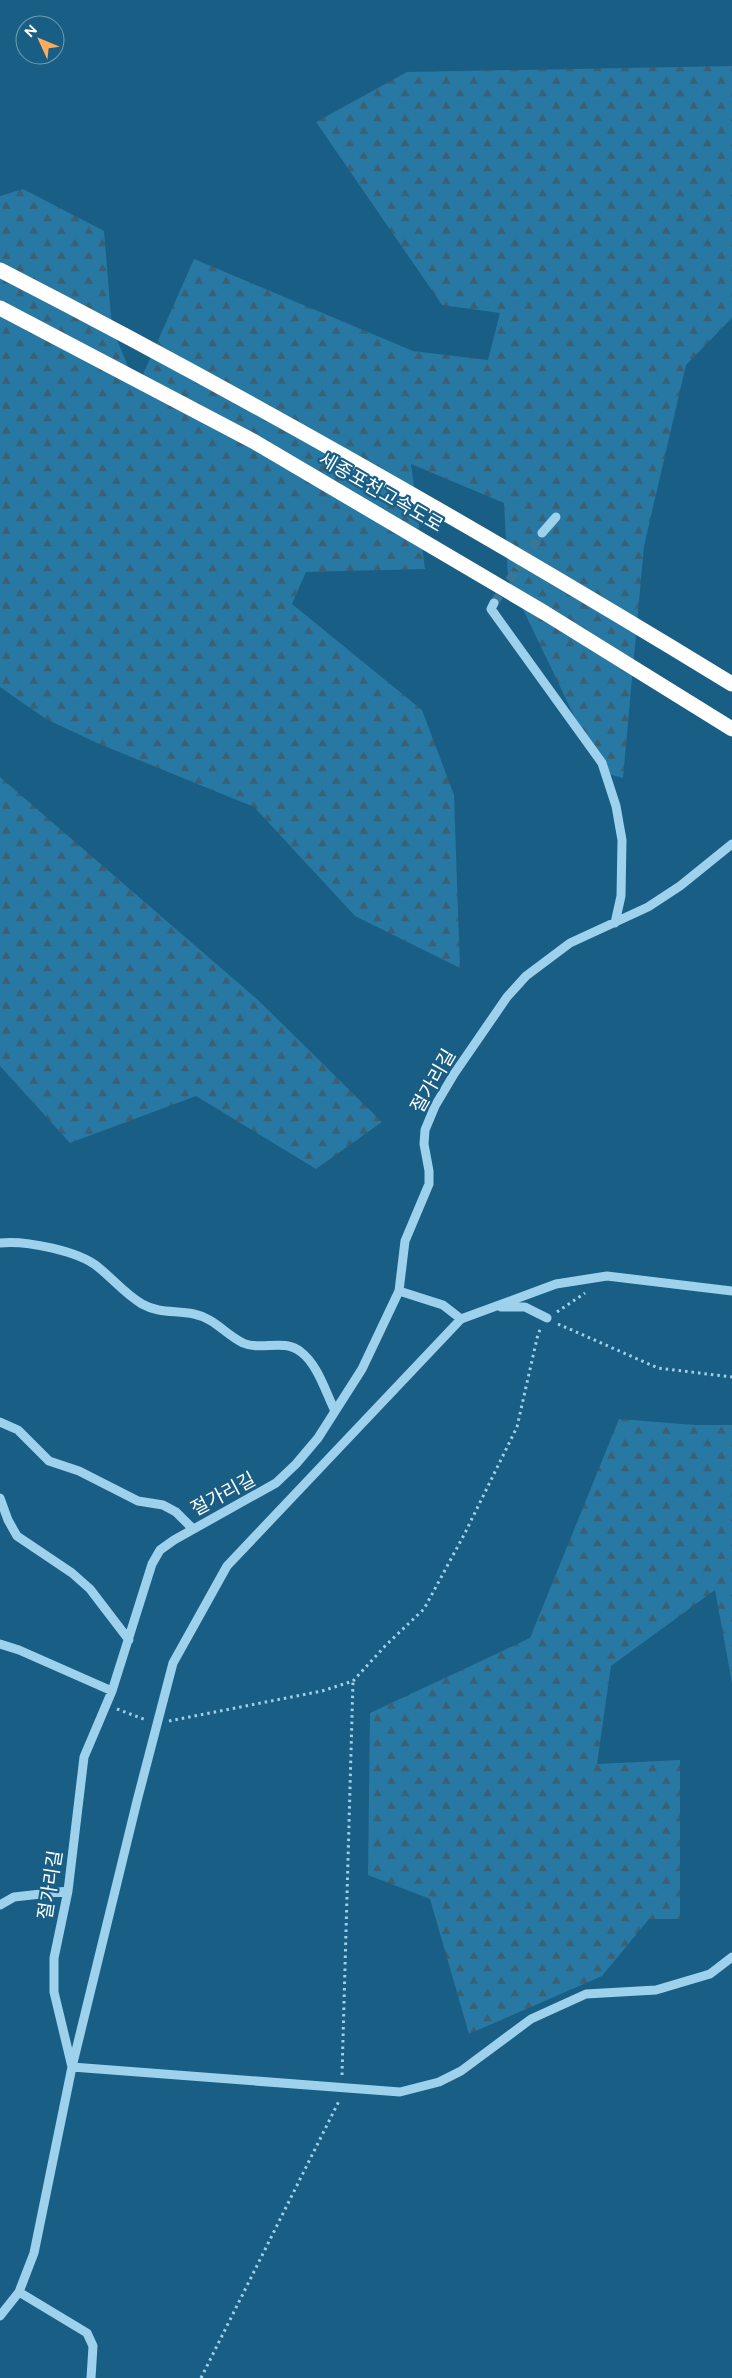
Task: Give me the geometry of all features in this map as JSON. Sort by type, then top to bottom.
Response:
[{"type":"highway","name":"세종포천고속도로","points":[[0,270],[228,392],[424,502],[614,612],[732,684]]},
{"type":"highway","name":"세종포천고속도로","points":[[0,308],[262,446],[545,613],[732,729]]},
{"type":"street","points":[[542,533],[556,517]]},
{"type":"street","points":[[494,603],[491,609],[602,763],[616,806],[622,840],[622,896],[615,923]]},
{"type":"street","name":"절가리길","points":[[0,2316],[19,2292],[34,2253],[72,2067],[54,1992],[54,1958],[68,1891],[84,1758],[107,1705],[130,1640],[152,1564],[160,1550],[192,1528],[276,1483],[318,1438],[362,1369],[399,1291],[405,1241],[429,1184],[429,1170],[424,1144],[425,1130],[435,1106],[454,1074],[507,996],[526,976],[570,942],[648,907],[680,886],[732,844]]},
{"type":"street","points":[[0,1243],[20,1243],[80,1257],[97,1266],[127,1294],[143,1305],[165,1312],[193,1314],[210,1319],[243,1343],[259,1346],[290,1345],[302,1352],[311,1364],[335,1411]]},
{"type":"street","points":[[732,1291],[607,1276],[556,1284],[461,1319],[227,1566],[173,1663],[72,2067],[400,2092],[439,2082],[461,2071],[531,2019],[586,1994],[656,1990],[710,1974],[732,1957]]},
{"type":"street","points":[[399,1291],[442,1305],[461,1319]]},
{"type":"street","points":[[496,1306],[525,1307],[547,1318]]},
{"type":"street","points":[[0,1422],[18,1430],[49,1461],[80,1471],[138,1500],[163,1505],[176,1512],[192,1528]]},
{"type":"street","points":[[0,1498],[8,1520],[17,1536],[72,1573],[90,1589],[130,1640]]},
{"type":"street","points":[[0,1644],[19,1650],[112,1691]]},
{"type":"street","points":[[0,1905],[14,1897],[68,1891]]},
{"type":"street","points":[[19,2292],[87,2333],[93,2346],[91,2378]]},
{"type":"path","points":[[107,1705],[157,1724],[322,1691],[353,1681],[424,1609],[517,1427],[538,1334],[547,1318],[607,1276]]},
{"type":"path","points":[[547,1318],[658,1368],[732,1377]]},
{"type":"path","points":[[201,2378],[339,2100],[342,2088],[353,1681]]},
{"type":"green space","points":[[732,66],[732,318],[686,365],[644,546],[623,778],[601,772],[508,578],[504,503],[411,464],[425,569],[306,572],[292,604],[422,710],[454,795],[460,968],[355,916],[254,807],[97,743],[46,719],[0,687],[0,196],[23,189],[104,231],[112,328],[137,388],[194,259],[413,351],[488,360],[500,313],[442,305],[316,122],[407,72]]},
{"type":"green space","points":[[0,777],[257,999],[382,1122],[316,1169],[196,1096],[70,1143],[0,1066]]},
{"type":"green space","points":[[619,1419],[695,1425],[732,1425],[732,1683],[715,1590],[611,1666],[597,1764],[680,1760],[680,1919],[649,1919],[602,1976],[469,2034],[430,1899],[368,1875],[370,1713],[530,1638]]},
{"type":"tunnel","points":[[494,603],[542,533]]}]
